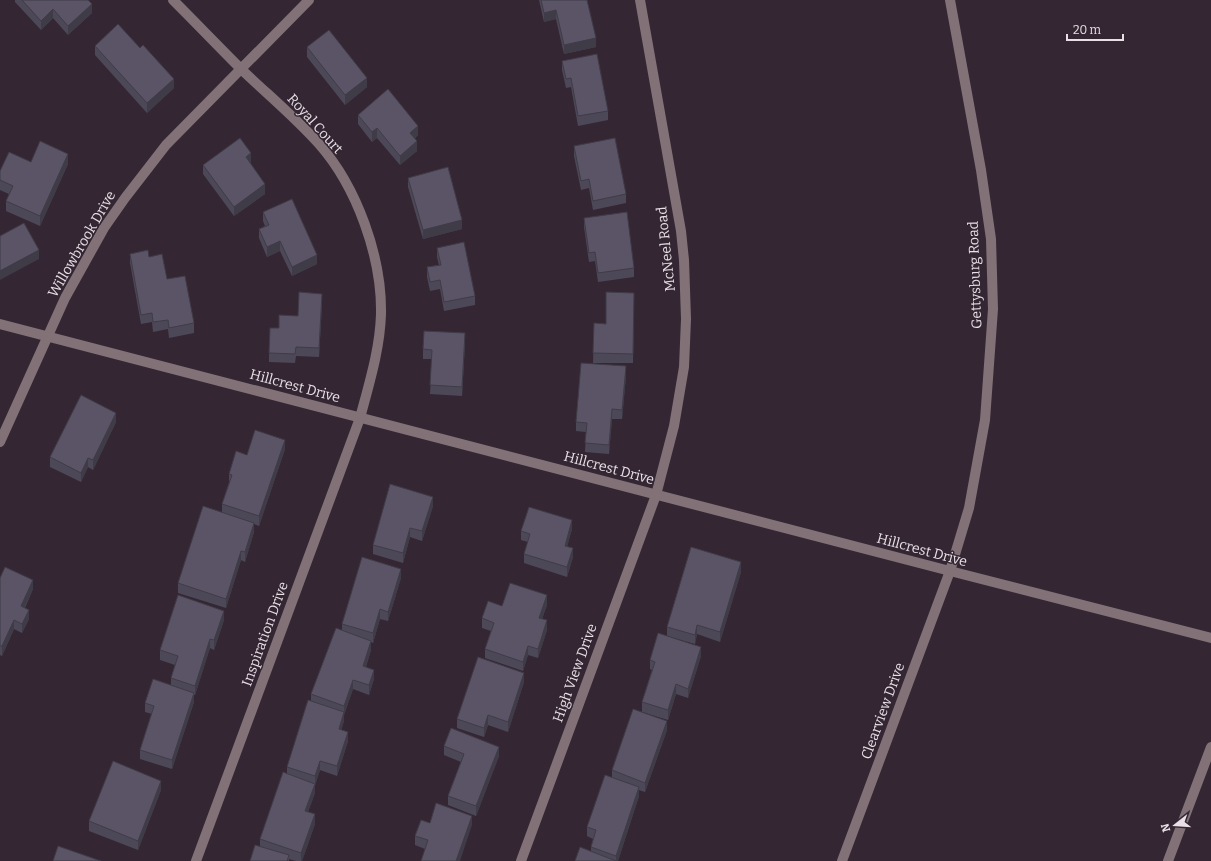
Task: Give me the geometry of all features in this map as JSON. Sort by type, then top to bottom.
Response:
[{"type":"street","name":"Royal Court","points":[[173,0],[320,145],[342,176],[354,198],[374,256],[378,279],[381,315],[376,358],[360,418]]},
{"type":"street","name":"Willowbrook Drive","points":[[0,442],[68,292],[104,228],[124,198],[166,145],[309,0]]},
{"type":"street","name":"McNeel Road","points":[[640,0],[681,231],[684,260],[686,319],[684,367],[674,426],[656,495]]},
{"type":"street","name":"Gettysburg Road","points":[[950,0],[982,170],[991,239],[993,309],[985,420],[969,508],[950,571]]},
{"type":"street","name":"Hillcrest Drive","points":[[0,324],[1211,638]]},
{"type":"street","name":"Inspiration Drive","points":[[196,861],[360,418]]},
{"type":"street","name":"High View Drive","points":[[521,861],[656,495]]},
{"type":"street","name":"Clearview Drive","points":[[842,861],[950,571]]},
{"type":"street","points":[[1168,861],[1211,748]]},
{"type":"building","points":[[22,0],[88,0],[92,4],[68,26],[53,9],[41,21]]},
{"type":"building","points":[[541,0],[587,0],[596,38],[564,45],[556,10],[544,13]]},
{"type":"building","points":[[118,24],[140,48],[143,45],[174,79],[147,103],[95,46]]},
{"type":"building","points":[[329,30],[367,78],[345,95],[307,47]]},
{"type":"building","points":[[597,54],[608,111],[578,116],[571,78],[566,79],[562,61]]},
{"type":"building","points":[[388,89],[418,126],[410,133],[417,141],[400,156],[377,128],[372,132],[358,115]]},
{"type":"building","points":[[240,138],[251,153],[246,157],[265,184],[234,207],[203,165]]},
{"type":"building","points":[[615,138],[626,194],[593,201],[589,179],[581,181],[574,146]]},
{"type":"building","points":[[40,141],[68,154],[40,216],[6,201],[13,186],[0,180],[0,171],[9,152],[31,162]]},
{"type":"building","points":[[448,167],[462,220],[423,230],[408,178]]},
{"type":"building","points":[[292,199],[317,255],[292,267],[280,241],[267,247],[259,229],[269,225],[263,212]]},
{"type":"building","points":[[627,212],[634,268],[598,273],[595,252],[589,253],[584,218]]},
{"type":"building","points":[[24,223],[39,250],[0,271],[0,236]]},
{"type":"building","points":[[464,242],[475,296],[444,302],[440,280],[430,282],[427,267],[441,265],[437,248]]},
{"type":"building","points":[[148,250],[149,257],[162,254],[167,279],[185,276],[194,323],[169,328],[168,320],[153,322],[152,313],[141,315],[130,254]]},
{"type":"building","points":[[299,292],[322,294],[319,348],[296,347],[295,354],[269,353],[270,328],[279,328],[279,315],[298,316]]},
{"type":"building","points":[[606,292],[634,293],[633,354],[593,353],[594,323],[606,324]]},
{"type":"building","points":[[424,331],[465,333],[462,387],[430,385],[432,350],[423,349]]},
{"type":"building","points":[[581,363],[626,366],[622,410],[612,409],[609,445],[585,443],[587,423],[576,422]]},
{"type":"building","points":[[81,395],[116,413],[93,460],[88,458],[81,473],[50,457]]},
{"type":"building","points":[[255,430],[285,440],[259,516],[222,504],[232,475],[229,474],[236,451],[247,455]]},
{"type":"building","points":[[390,484],[433,497],[422,531],[410,528],[403,553],[373,545]]},
{"type":"building","points":[[203,506],[254,523],[245,552],[241,551],[226,599],[178,583]]},
{"type":"building","points":[[529,507],[572,520],[565,546],[573,548],[567,567],[524,554],[530,534],[521,531]]},
{"type":"building","points":[[691,547],[741,562],[720,632],[697,625],[695,635],[667,627]]},
{"type":"building","points":[[362,557],[401,569],[388,612],[380,609],[373,633],[342,624]]},
{"type":"building","points":[[5,567],[33,580],[21,606],[29,610],[22,624],[14,620],[2,646],[0,646],[0,578]]},
{"type":"building","points":[[510,583],[547,595],[539,618],[547,620],[538,649],[528,646],[523,662],[485,649],[494,623],[482,618],[488,601],[502,606]]},
{"type":"building","points":[[178,595],[224,611],[214,640],[210,639],[195,686],[171,678],[178,656],[160,650]]},
{"type":"building","points":[[336,628],[371,641],[363,666],[374,670],[369,685],[353,680],[344,706],[311,694]]},
{"type":"building","points":[[658,633],[701,647],[688,689],[676,684],[668,710],[642,702],[655,662],[650,660]]},
{"type":"building","points":[[478,657],[524,673],[508,722],[488,715],[484,728],[457,719]]},
{"type":"building","points":[[153,679],[194,693],[172,760],[140,750],[154,706],[145,703]]},
{"type":"building","points":[[308,700],[344,712],[339,729],[348,732],[337,766],[320,761],[315,776],[287,767]]},
{"type":"building","points":[[633,709],[667,721],[645,783],[612,770]]},
{"type":"building","points":[[451,728],[499,747],[476,806],[448,796],[464,754],[444,746]]},
{"type":"building","points":[[113,761],[161,781],[138,841],[89,821]]},
{"type":"building","points":[[283,772],[315,784],[305,811],[315,814],[301,853],[260,839]]},
{"type":"building","points":[[605,775],[639,787],[616,856],[591,847],[596,830],[587,827]]},
{"type":"building","points":[[436,803],[472,816],[456,861],[421,861],[428,840],[415,836],[421,820],[430,823]]},
{"type":"building","points":[[255,845],[289,855],[287,861],[250,861]]},
{"type":"building","points":[[58,846],[101,861],[53,861]]},
{"type":"building","points":[[580,847],[616,861],[575,861]]}]
